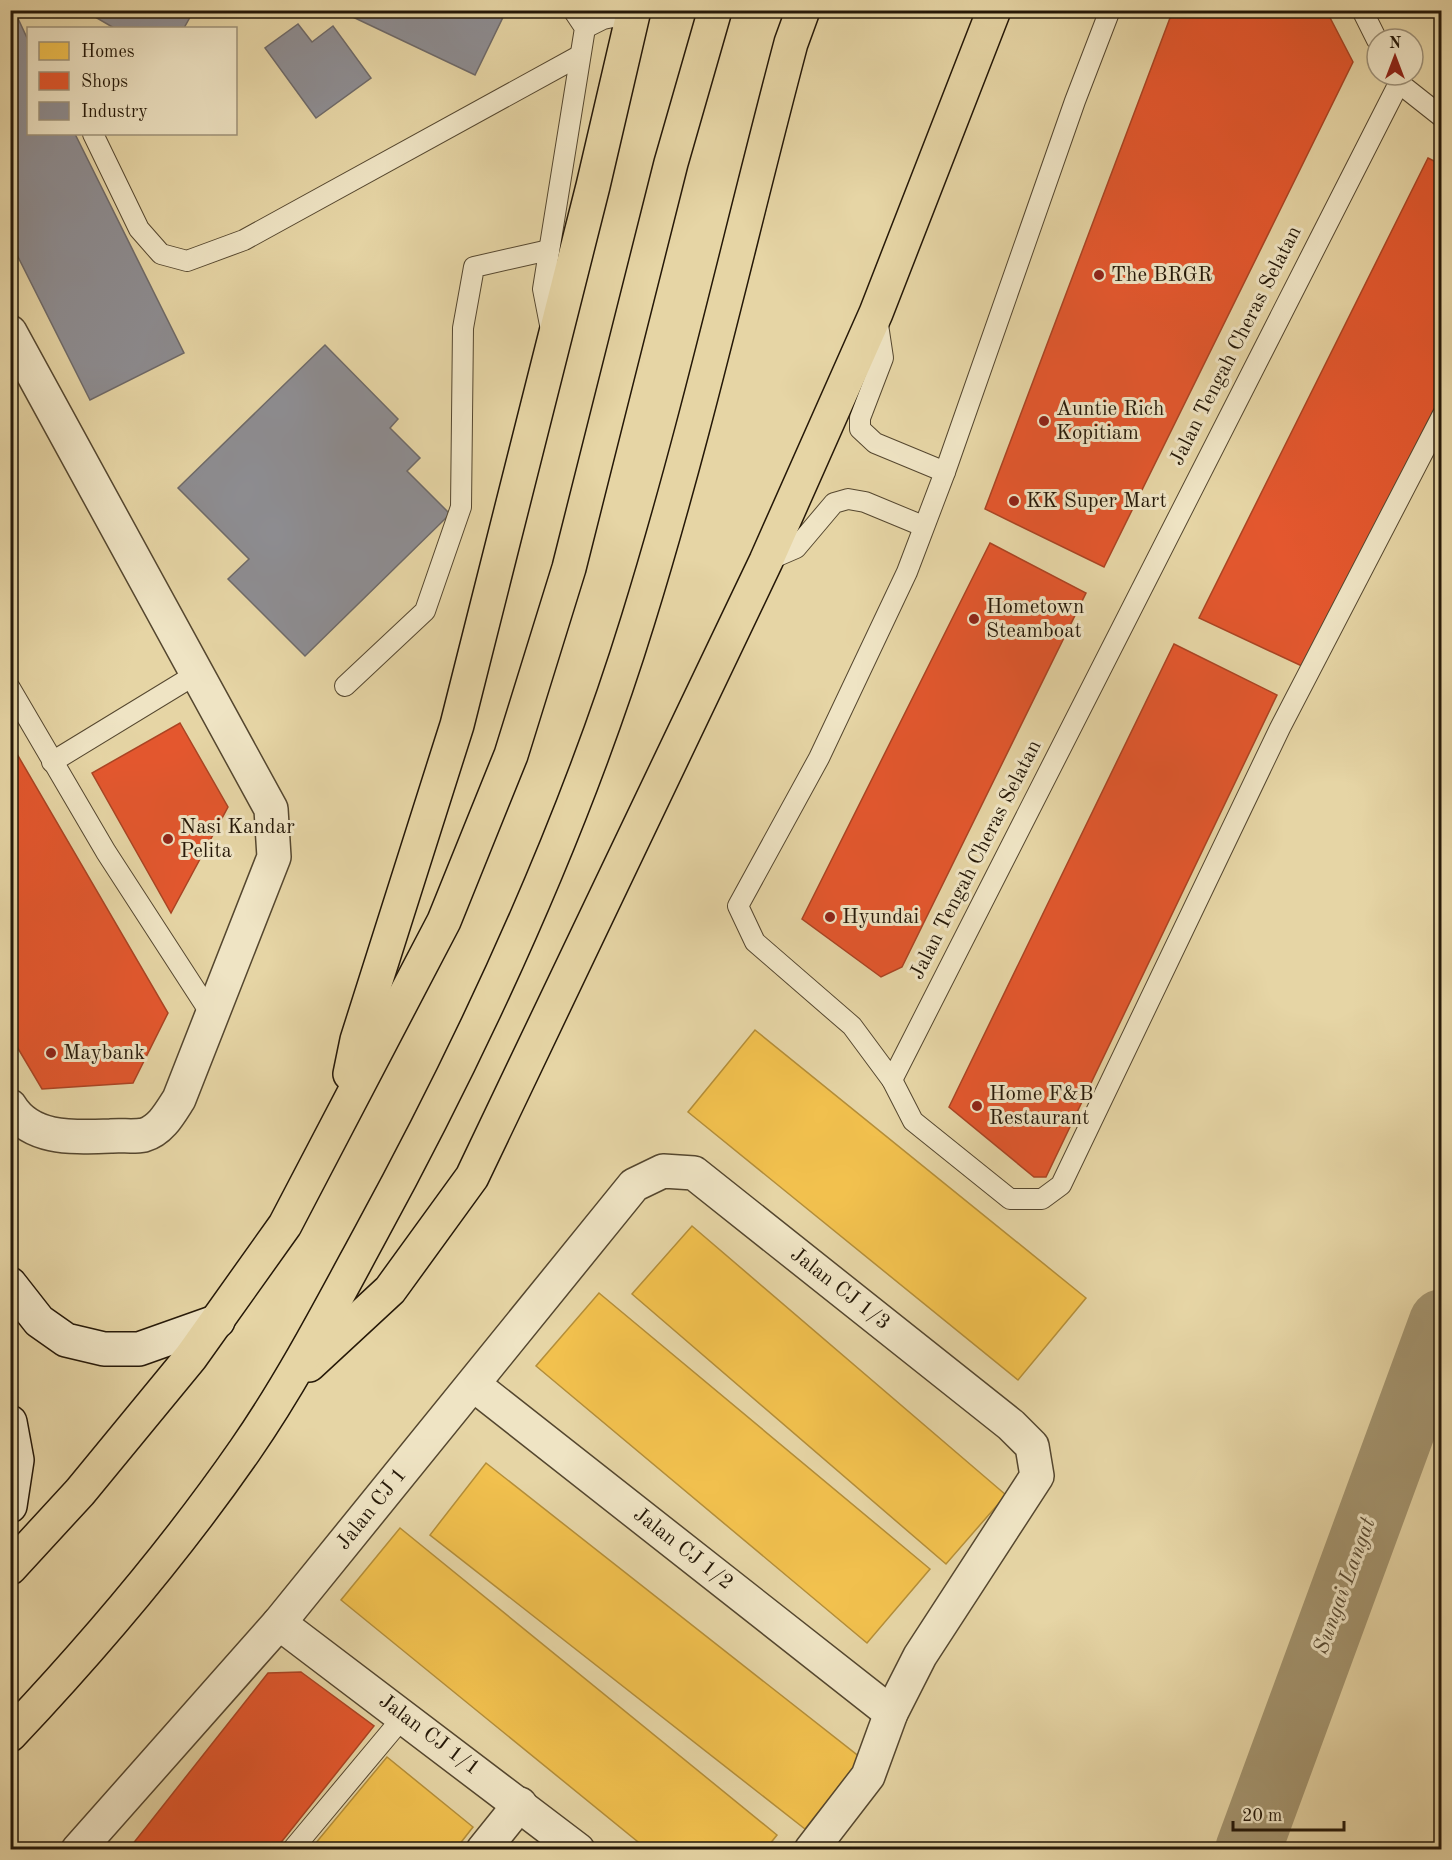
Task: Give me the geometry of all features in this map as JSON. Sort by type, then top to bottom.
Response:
[{"type":"highway","points":[[10,1568],[80,1492],[218,1321],[285,1225],[444,921],[511,755],[569,568],[671,163],[715,10]]},
{"type":"highway","points":[[10,1735],[132,1601],[244,1452],[288,1385],[412,1159],[493,993],[567,821],[638,622],[694,418],[750,196],[803,10]]},
{"type":"highway","points":[[288,1385],[390,1290],[472,1177],[766,561],[876,313],[994,10]]},
{"type":"highway","points":[[340,1119],[357,1040],[457,725],[554,342],[633,12]]},
{"type":"street","points":[[10,332],[271,809],[274,857],[179,1099],[165,1121],[144,1135],[60,1137],[40,1130],[14,1111]]},
{"type":"street","name":"Jalan CJ 1","points":[[78,1850],[279,1623],[634,1185],[663,1171]]},
{"type":"street","name":"Jalan CJ 1/3","points":[[663,1171],[694,1173],[1011,1425],[1032,1446],[1037,1476],[920,1656],[891,1713],[868,1776],[811,1850]]},
{"type":"street","points":[[10,1284],[39,1321],[66,1340],[104,1349],[139,1349],[218,1321]]},
{"type":"street","name":"Jalan CJ 1/2","points":[[474,1385],[891,1713]]},
{"type":"street","points":[[10,1422],[17,1460],[10,1506]]},
{"type":"street","name":"Jalan CJ 1/1","points":[[279,1623],[578,1850]]},
{"type":"street","points":[[483,1850],[520,1804]]},
{"type":"lane","points":[[554,342],[543,289],[585,28],[573,10]]},
{"type":"lane","points":[[1110,10],[1075,101],[945,472],[907,572],[819,758],[738,906],[755,942],[852,1026],[892,1080],[913,1121],[1010,1199],[1042,1199],[1061,1185],[1280,728],[1442,416]]},
{"type":"lane","points":[[1362,10],[1370,27]]},
{"type":"lane","points":[[585,28],[603,19],[633,12]]},
{"type":"lane","points":[[93,135],[139,229],[161,254],[187,261],[244,240],[579,56]]},
{"type":"lane","name":"Jalan Tengah Cheras Selatan","points":[[892,1080],[1393,87]]},
{"type":"lane","points":[[1406,87],[1442,117]]},
{"type":"lane","points":[[345,686],[425,611],[461,507],[463,328],[474,267],[549,250]]},
{"type":"lane","points":[[876,313],[883,358],[860,418],[860,429],[875,443],[945,472]]},
{"type":"lane","points":[[766,561],[796,548],[834,503],[848,500],[865,502],[923,526]]},
{"type":"lane","points":[[52,762],[198,673]]},
{"type":"lane","points":[[10,688],[52,762],[211,1014]]},
{"type":"lane","points":[[292,1850],[404,1716]]},
{"type":"building: Homes","points":[[755,1030],[1086,1298],[1018,1380],[688,1112]]},
{"type":"building: Homes","points":[[692,1226],[1006,1495],[946,1564],[632,1294]]},
{"type":"building: Homes","points":[[599,1293],[930,1569],[867,1643],[536,1366]]},
{"type":"building: Homes","points":[[486,1463],[861,1758],[805,1829],[430,1535]]},
{"type":"building: Homes","points":[[400,1528],[777,1835],[765,1850],[648,1850],[341,1600]]},
{"type":"building: Homes","points":[[387,1757],[473,1827],[455,1850],[310,1850]]},
{"type":"building: Shops","points":[[1173,10],[1326,10],[1353,62],[1104,567],[985,509]]},
{"type":"building: Shops","points":[[1428,158],[1442,165],[1442,393],[1304,667],[1199,618]]},
{"type":"building: Shops","points":[[990,543],[1086,593],[902,967],[881,977],[802,919]]},
{"type":"building: Shops","points":[[1174,644],[1277,695],[1046,1177],[1034,1177],[949,1107]]},
{"type":"building: Shops","points":[[180,723],[228,807],[171,913],[92,773]]},
{"type":"building: Shops","points":[[10,742],[168,1013],[133,1083],[42,1089],[10,1035]]},
{"type":"building: Shops","points":[[301,1672],[374,1726],[275,1850],[128,1850],[268,1673]]},
{"type":"building: Industry","points":[[10,10],[14,10],[27,38],[27,135],[75,135],[184,353],[90,400],[10,241]]},
{"type":"building: Industry","points":[[83,10],[194,10],[185,27],[112,27]]},
{"type":"building: Industry","points":[[338,10],[506,10],[506,11],[475,75]]},
{"type":"building: Industry","points":[[298,24],[312,42],[333,26],[371,78],[316,118],[265,48]]},
{"type":"building: Industry","points":[[325,345],[398,419],[390,428],[420,458],[407,471],[450,514],[305,656],[228,579],[249,559],[178,488]]},
{"type":"waterway","name":"Sungai Langat","points":[[1248,1850],[1442,1322]]},
{"type":"place","name":"The BRGR","points":[[1099,275]]},
{"type":"place","name":"Auntie Rich Kopitiam","points":[[1044,421]]},
{"type":"place","name":"KK Super Mart","points":[[1014,501]]},
{"type":"place","name":"Hometown Steamboat","points":[[974,619]]},
{"type":"place","name":"Nasi Kandar Pelita","points":[[168,839]]},
{"type":"place","name":"Hyundai","points":[[830,917]]},
{"type":"place","name":"Maybank","points":[[51,1053]]},
{"type":"place","name":"Home F&B Restaurant","points":[[977,1106]]}]
